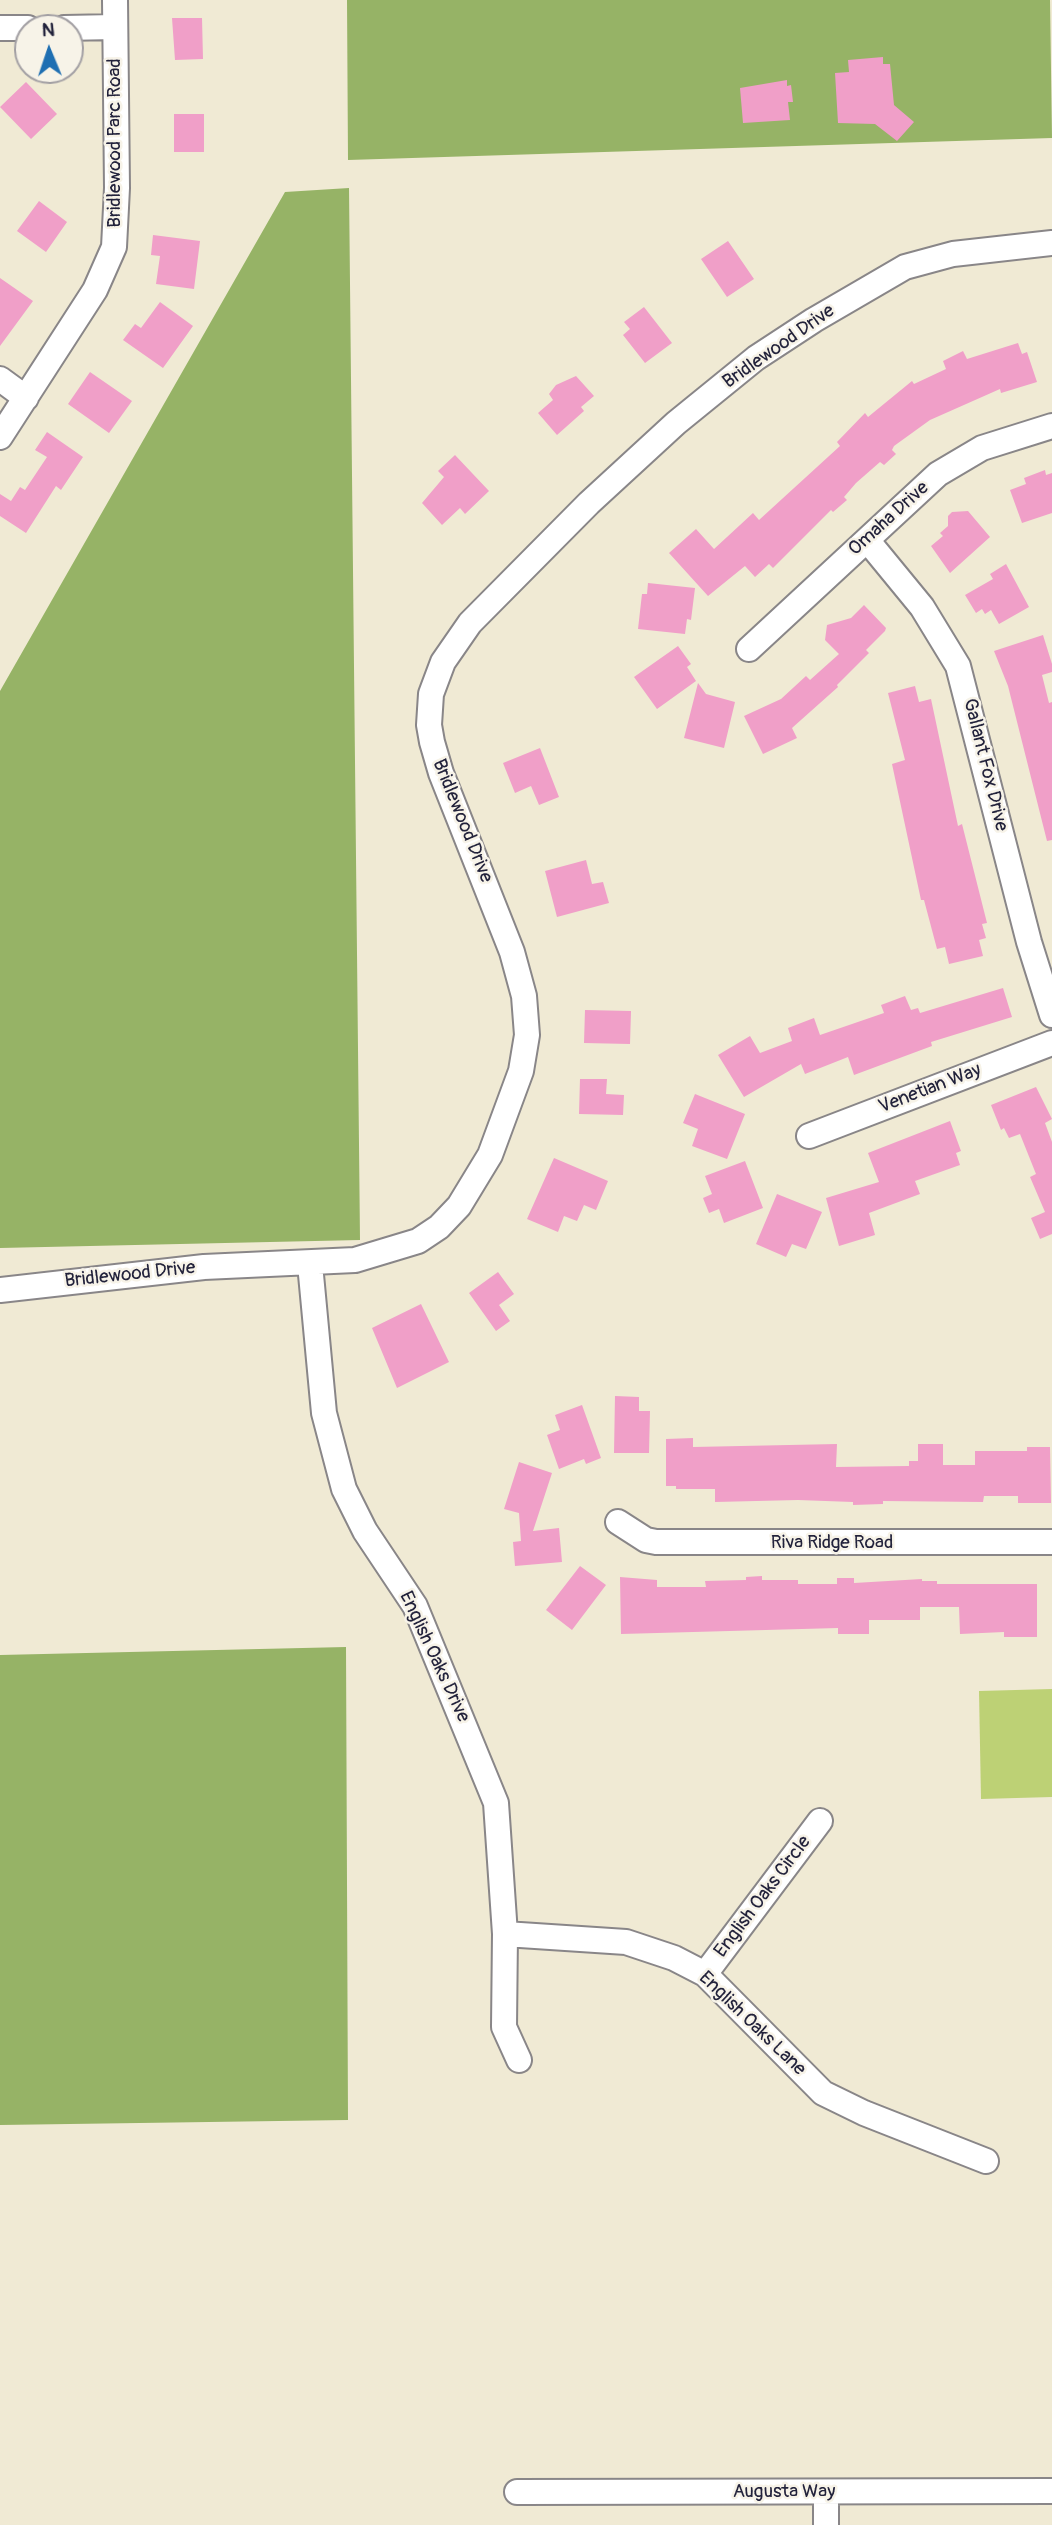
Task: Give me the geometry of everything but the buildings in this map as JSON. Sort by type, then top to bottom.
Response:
[{"type":"street","name":"Bridlewood Parc Road","points":[[0,437],[95,290],[114,247],[115,0]]},
{"type":"street","points":[[84,28],[115,27]]},
{"type":"street","name":"Bridlewood Drive","points":[[0,1290],[204,1267],[355,1260],[418,1241],[439,1227],[459,1206],[490,1155],[521,1071],[527,1016],[515,962],[492,895],[441,773],[429,725],[435,678],[457,640],[509,581],[676,423],[757,359],[814,320],[905,267],[928,259],[993,248],[1052,243]]},
{"type":"street","points":[[0,379],[26,397]]},
{"type":"street","name":"Omaha Drive","points":[[749,649],[939,474],[960,460],[1009,438],[1052,426]]},
{"type":"street","name":"Gallant Fox Drive","points":[[867,540],[922,607],[958,666],[967,691],[1029,942],[1052,1015]]},
{"type":"street","name":"Venetian Way","points":[[809,1136],[1052,1043]]},
{"type":"street","name":"English Oaks Drive","points":[[310,1264],[324,1413],[344,1489],[365,1531],[415,1606],[496,1803],[505,1934],[504,2027],[519,2060]]},
{"type":"street","name":"Riva Ridge Road","points":[[618,1522],[646,1540],[656,1542],[1052,1542]]},
{"type":"street","name":"English Oaks Circle","points":[[705,1974],[820,1821]]},
{"type":"street","name":"English Oaks Lane","points":[[505,1934],[626,1942],[674,1958],[705,1974],[823,2093],[864,2113],[986,2161]]},
{"type":"street","name":"Augusta Way","points":[[517,2492],[1052,2491]]},
{"type":"street","points":[[826,2493],[826,2525]]},
{"type":"green space","points":[[347,0],[1050,0],[1052,138],[348,160]]},
{"type":"green space","points":[[349,188],[360,1240],[0,1248],[0,691],[285,192]]},
{"type":"green space","points":[[346,1647],[348,2120],[0,2125],[0,1655]]},
{"type":"green space","points":[[1052,1689],[1052,1797],[981,1799],[979,1691]]}]
